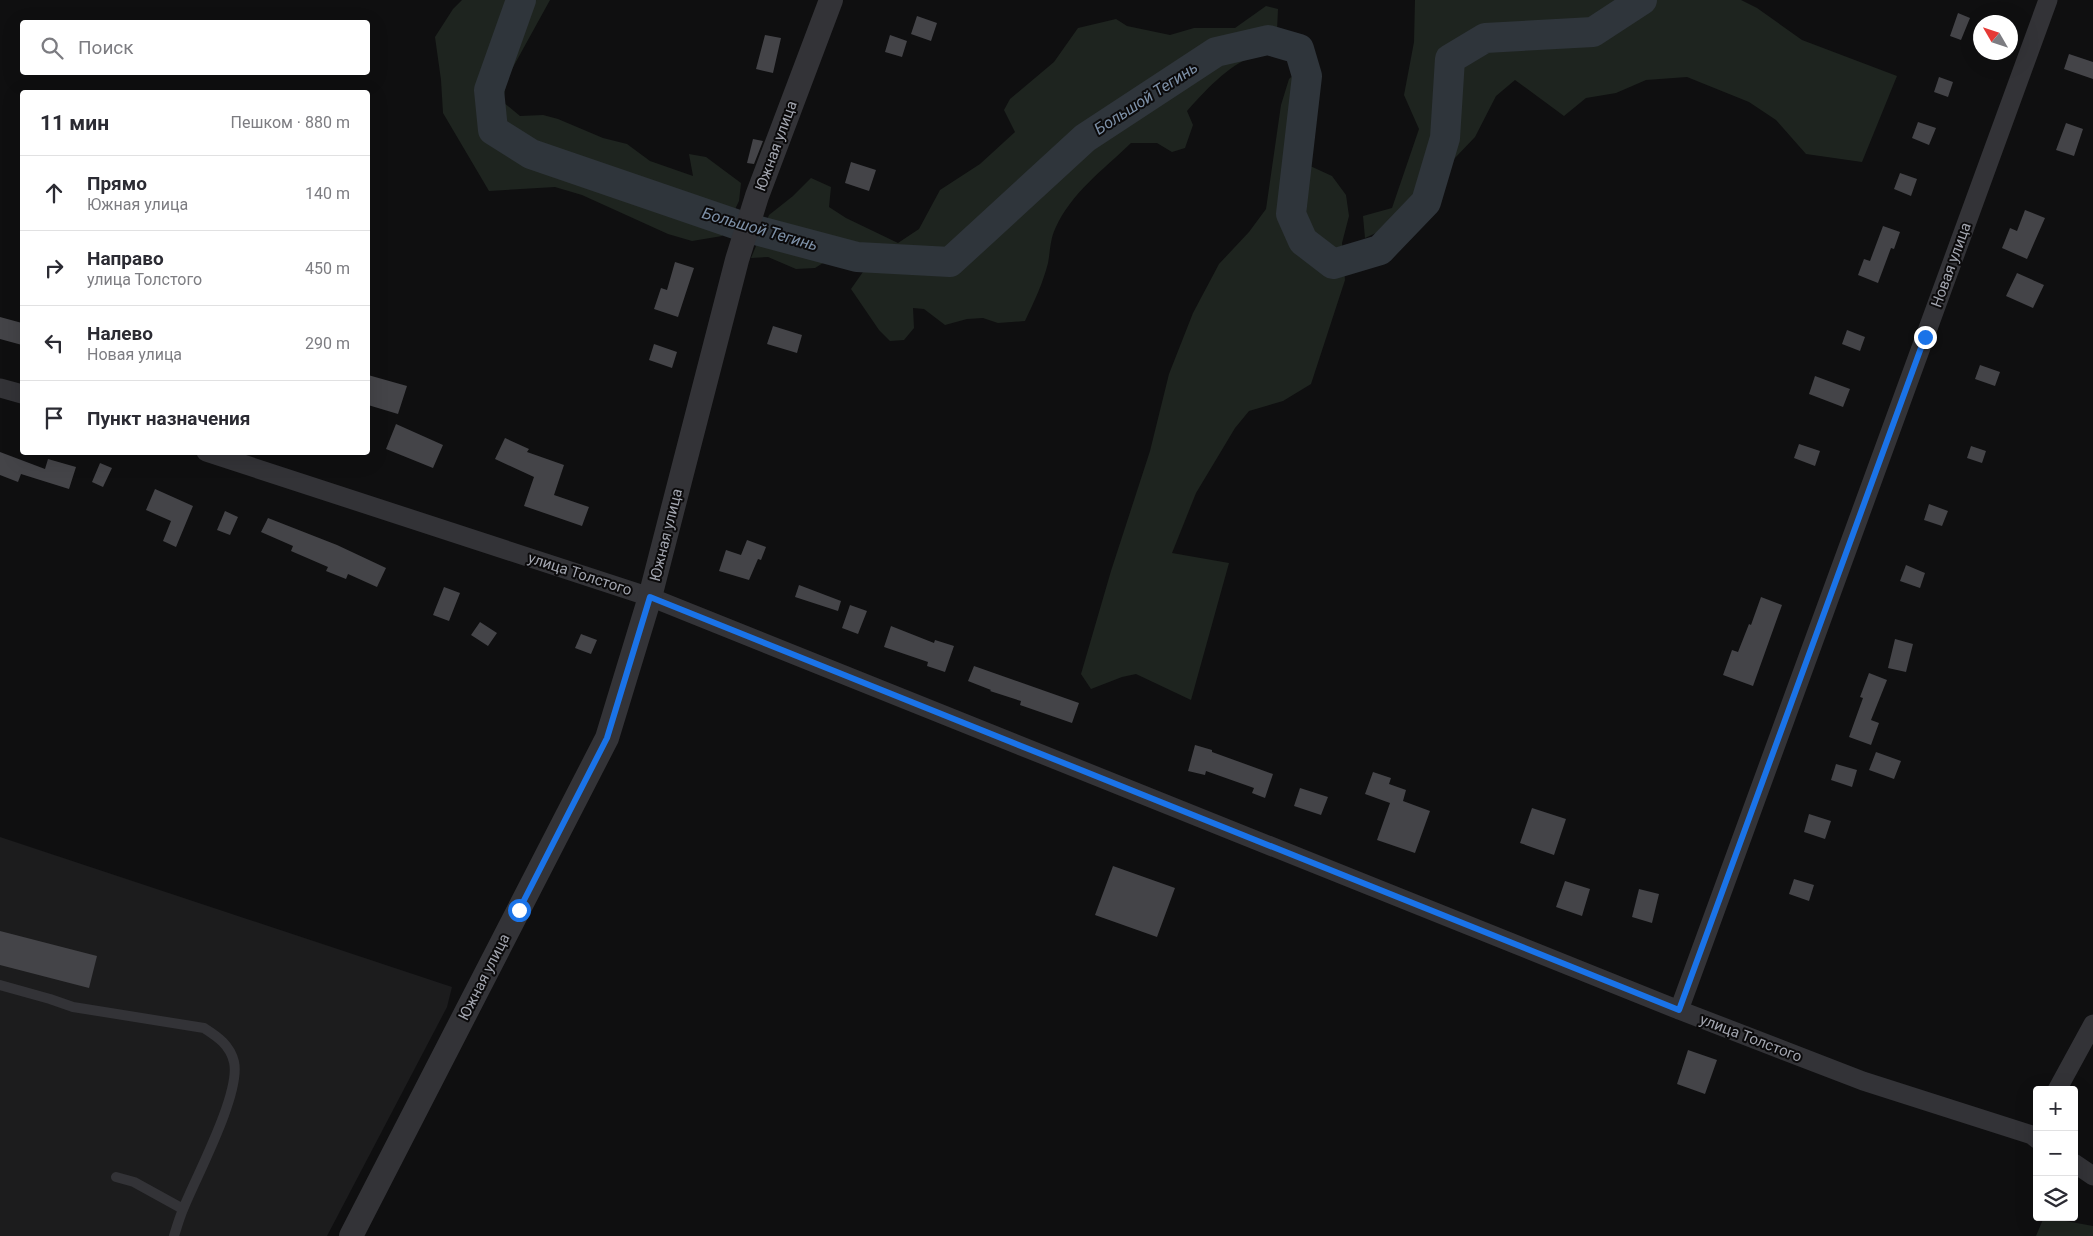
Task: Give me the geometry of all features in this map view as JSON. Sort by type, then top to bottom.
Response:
[{"type":"street","name":"Южная улица","points":[[351,1236],[607,738],[650,597],[737,260],[757,196],[831,0]]},
{"type":"street","name":"Новая улица","points":[[1679,1010],[2048,0]]},
{"type":"street","points":[[0,388],[20,393]]},
{"type":"street","name":"улица Толстого","points":[[215,455],[650,597],[1679,1010],[1863,1081],[2033,1133]]},
{"type":"street","points":[[2059,1086],[2093,1024]]},
{"type":"street","points":[[2078,1166],[2093,1176]]},
{"type":"lane","points":[[0,985],[73,1007],[204,1028],[220,1038],[229,1047],[234,1063],[234,1080],[219,1128],[183,1209],[174,1236]]},
{"type":"lane","points":[[116,1177],[134,1182],[183,1209]]},
{"type":"shaded area","points":[[462,0],[550,0],[507,78],[503,102],[520,116],[543,115],[558,119],[603,138],[627,144],[650,161],[693,176],[689,154],[706,157],[741,183],[739,201],[722,236],[692,241],[668,234],[582,195],[555,187],[489,191],[443,113],[435,37],[453,9]]},
{"type":"shaded area","points":[[1415,0],[1741,0],[1757,8],[1802,40],[1897,76],[1862,162],[1806,154],[1776,120],[1749,102],[1687,77],[1646,80],[1616,93],[1586,98],[1564,116],[1515,80],[1496,96],[1475,137],[1389,227],[1365,238],[1363,216],[1392,208],[1419,129],[1404,95],[1414,42]]},
{"type":"shaded area","points":[[1266,6],[1278,9],[1276,53],[1256,56],[1235,66],[1201,96],[1187,111],[1193,125],[1185,148],[1172,152],[1157,143],[1131,143],[1079,193],[1062,216],[1053,233],[1044,278],[1025,321],[998,323],[983,318],[967,319],[945,325],[924,309],[913,308],[914,328],[904,340],[890,341],[879,330],[851,289],[865,269],[831,258],[815,268],[796,269],[768,257],[751,258],[769,215],[793,196],[811,178],[831,187],[829,207],[846,218],[898,243],[919,229],[940,190],[980,164],[1015,132],[1004,110],[1010,99],[1054,62],[1078,28],[1116,19],[1127,26],[1170,35],[1194,28],[1235,28]]},
{"type":"shaded area","points":[[1298,71],[1314,79],[1308,165],[1332,176],[1346,195],[1349,216],[1342,243],[1345,280],[1311,384],[1283,401],[1249,411],[1235,428],[1196,493],[1172,553],[1229,563],[1191,700],[1136,674],[1122,677],[1091,689],[1081,674],[1111,571],[1150,451],[1169,374],[1193,313],[1219,264],[1249,232],[1266,209],[1281,105],[1289,79]]},
{"type":"shaded area","points":[[0,837],[452,987],[447,1007],[327,1236],[0,1236]]},
{"type":"shaded area","points":[[2042,1221],[2066,1221],[2093,1226],[2093,1236],[2036,1236]]},
{"type":"building","points":[[1958,13],[1970,18],[1961,40],[1950,36]]},
{"type":"building","points":[[917,16],[937,23],[931,41],[911,34]]},
{"type":"building","points":[[765,35],[781,38],[773,73],[756,69]]},
{"type":"building","points":[[890,35],[907,41],[902,57],[885,52]]},
{"type":"building","points":[[2069,54],[2093,62],[2093,79],[2064,69]]},
{"type":"building","points":[[1939,77],[1953,82],[1948,97],[1934,92]]},
{"type":"building","points":[[1918,122],[1936,128],[1929,145],[1912,138]]},
{"type":"building","points":[[2066,123],[2083,129],[2074,156],[2056,150]]},
{"type":"building","points":[[753,139],[763,141],[754,164],[747,163]]},
{"type":"building","points":[[851,162],[876,170],[869,191],[845,183]]},
{"type":"building","points":[[1900,173],[1917,179],[1911,196],[1894,189]]},
{"type":"building","points":[[2025,210],[2045,218],[2027,259],[2002,248],[2010,228],[2017,231]]},
{"type":"building","points":[[1883,226],[1900,232],[1894,249],[1891,248],[1878,283],[1858,275],[1864,259],[1870,261]]},
{"type":"building","points":[[675,262],[694,268],[678,317],[654,309],[661,288],[667,290]]},
{"type":"building","points":[[2017,273],[2044,285],[2033,308],[2006,296]]},
{"type":"building","points":[[0,317],[20,322],[20,344],[0,339]]},
{"type":"building","points":[[773,326],[802,335],[797,353],[767,344]]},
{"type":"building","points":[[1847,330],[1865,337],[1860,351],[1842,344]]},
{"type":"building","points":[[654,344],[677,352],[672,368],[649,360]]},
{"type":"building","points":[[1980,365],[2000,372],[1995,386],[1975,379]]},
{"type":"building","points":[[370,376],[407,386],[398,414],[370,406]]},
{"type":"building","points":[[1815,376],[1850,389],[1843,407],[1809,394]]},
{"type":"building","points":[[396,424],[443,445],[433,468],[386,449]]},
{"type":"building","points":[[505,438],[529,449],[527,452],[564,465],[554,495],[589,507],[582,526],[524,506],[534,477],[495,459]]},
{"type":"building","points":[[1799,444],[1820,451],[1815,466],[1794,458]]},
{"type":"building","points":[[1971,446],[1986,451],[1982,463],[1967,458]]},
{"type":"building","points":[[0,452],[45,469],[48,459],[76,467],[69,489],[21,474],[18,482],[0,475]]},
{"type":"building","points":[[100,463],[112,468],[103,487],[92,482]]},
{"type":"building","points":[[155,489],[193,506],[176,547],[163,541],[171,521],[146,510]]},
{"type":"building","points":[[1929,504],[1948,511],[1942,526],[1924,520]]},
{"type":"building","points":[[225,511],[238,517],[230,535],[217,530]]},
{"type":"building","points":[[268,518],[337,545],[386,568],[377,587],[348,574],[346,579],[326,571],[328,567],[291,551],[293,546],[261,532]]},
{"type":"building","points":[[747,540],[766,547],[761,560],[758,559],[749,580],[719,571],[726,550],[741,555]]},
{"type":"building","points":[[1906,565],[1925,573],[1920,588],[1900,581]]},
{"type":"building","points":[[799,585],[841,601],[838,611],[795,597]]},
{"type":"building","points":[[444,587],[460,593],[449,621],[433,615]]},
{"type":"building","points":[[1761,597],[1782,605],[1753,686],[1723,675],[1732,650],[1738,652],[1749,624],[1751,625]]},
{"type":"building","points":[[850,605],[867,611],[858,634],[842,628]]},
{"type":"building","points":[[480,622],[497,633],[488,646],[471,635]]},
{"type":"building","points":[[891,626],[934,643],[935,640],[954,646],[945,672],[927,666],[928,662],[884,647]]},
{"type":"building","points":[[581,634],[597,640],[591,654],[575,648]]},
{"type":"building","points":[[1895,639],[1913,644],[1906,672],[1888,668]]},
{"type":"building","points":[[974,666],[1079,703],[1072,723],[1020,705],[1021,701],[990,691],[968,681]]},
{"type":"building","points":[[1869,673],[1887,680],[1871,720],[1879,723],[1871,745],[1849,737],[1863,698],[1860,697]]},
{"type":"building","points":[[1195,745],[1273,774],[1265,798],[1252,793],[1254,788],[1206,771],[1205,775],[1188,771]]},
{"type":"building","points":[[1876,752],[1901,761],[1894,779],[1869,770]]},
{"type":"building","points":[[1836,764],[1857,770],[1852,787],[1831,780]]},
{"type":"building","points":[[1373,772],[1391,778],[1389,784],[1406,790],[1403,801],[1430,811],[1415,853],[1377,840],[1390,803],[1365,794]]},
{"type":"building","points":[[1300,788],[1328,797],[1321,815],[1294,806]]},
{"type":"building","points":[[1532,808],[1566,819],[1554,855],[1520,843]]},
{"type":"building","points":[[1809,814],[1831,821],[1825,839],[1804,832]]},
{"type":"building","points":[[1113,866],[1175,888],[1157,937],[1095,915]]},
{"type":"building","points":[[1794,879],[1814,885],[1809,901],[1789,894]]},
{"type":"building","points":[[1565,881],[1590,889],[1582,916],[1556,907]]},
{"type":"building","points":[[1639,889],[1659,894],[1652,923],[1632,917]]},
{"type":"building","points":[[0,931],[97,956],[89,988],[0,965]]},
{"type":"building","points":[[1688,1050],[1717,1060],[1705,1094],[1677,1084]]},
{"type":"waterway","name":"Большой Тегинь","points":[[521,0],[489,90],[493,130],[531,154],[744,227],[857,257],[950,262],[1085,138],[1216,52],[1268,40],[1299,49],[1307,76],[1291,214],[1303,241],[1333,264],[1380,250],[1426,202],[1445,138],[1450,59],[1485,38],[1593,32],[1642,0]]},
{"type":"route","points":[[519,910],[607,738],[650,597],[1679,1010],[1925,337]]}]
